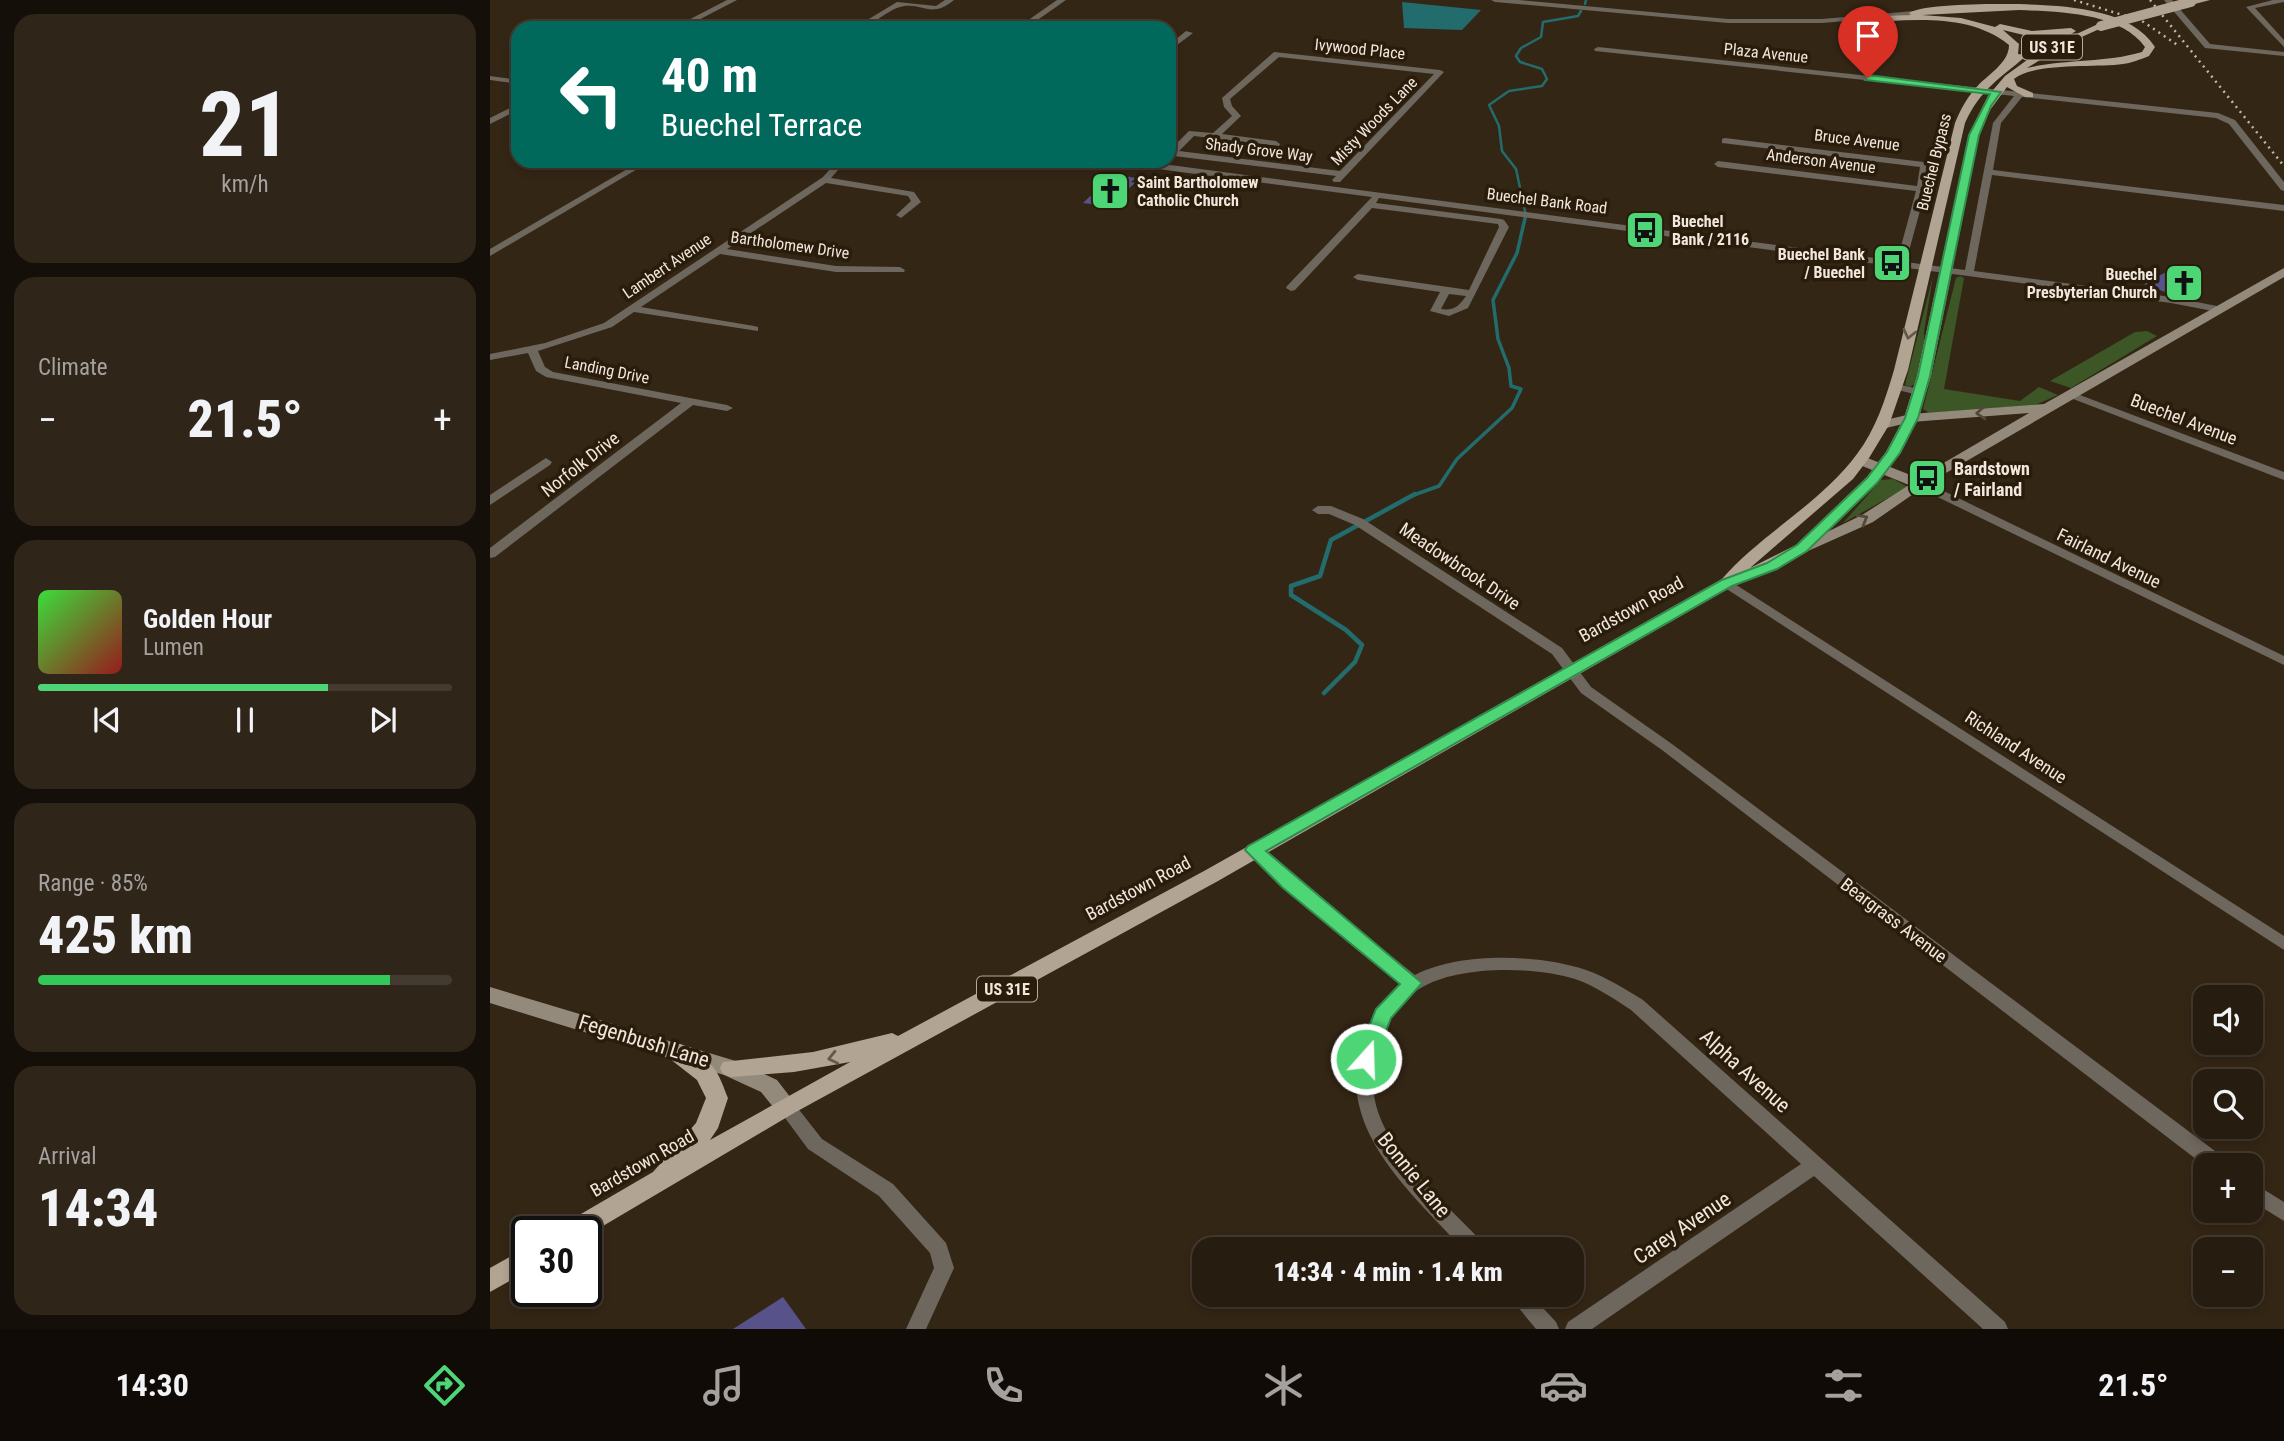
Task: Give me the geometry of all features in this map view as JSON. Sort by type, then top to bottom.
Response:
[{"type":"main road","name":"Buechel Bypass","points":[[1935,269],[1957,133],[1966,108],[1978,90],[2007,64],[2097,24],[2187,1],[2206,0]]},
{"type":"main road","points":[[1914,13],[2022,3],[2078,9],[2126,27],[2149,44],[2148,52],[2143,56],[2112,61],[2056,64],[2011,77],[2012,88],[2025,95]]},
{"type":"main road","points":[[1914,13],[1975,20],[2022,33],[2073,34]]},
{"type":"main road","points":[[1855,20],[1939,19],[1985,27],[2004,35],[2014,44],[2014,51],[2007,64]]},
{"type":"main road","points":[[2073,34],[2066,44],[2071,52],[2112,61]]},
{"type":"main road","name":"Buechel Bypass","points":[[1860,460],[1882,425],[1897,387],[1974,135],[1986,106],[2011,77],[2037,56],[2073,34]]},
{"type":"main road","name":"US 31E","points":[[1802,548],[1856,498],[1881,467],[1911,418],[1920,392],[1935,324],[1928,320],[1938,274],[1935,269]]},
{"type":"main road","name":"Bardstown Road","points":[[598,1216],[786,1107],[1254,850],[1727,583],[1779,562],[1802,548],[1843,530],[2284,272]]},
{"type":"main road","name":"Bardstown Road","points":[[1882,425],[1911,418],[2049,408]]},
{"type":"main road","points":[[1860,460],[1921,484]]},
{"type":"main road","name":"Bardstown Road","points":[[1727,583],[1756,552],[1825,498],[1860,460]]},
{"type":"main road","points":[[1756,552],[1779,562]]},
{"type":"main road","name":"Fegenbush Lane","points":[[490,995],[732,1068],[769,1086],[786,1107]]},
{"type":"main road","points":[[732,1068],[790,1066],[831,1059],[922,1033]]},
{"type":"main road","points":[[657,1182],[706,1128],[717,1098],[706,1074],[673,1049]]},
{"type":"main road","points":[[490,1280],[511,1268]]},
{"type":"street","points":[[691,21],[733,0]]},
{"type":"street","points":[[870,21],[903,2],[937,8],[950,0]]},
{"type":"street","points":[[1031,21],[1062,0]]},
{"type":"street","points":[[1495,0],[1728,21],[1855,20],[1914,13]]},
{"type":"street","points":[[2168,0],[2205,43],[2284,54]]},
{"type":"street","points":[[2284,0],[2250,8],[2284,45]]},
{"type":"street","points":[[1176,43],[1189,33]]},
{"type":"street","name":"Plaza Avenue","points":[[1598,49],[2223,118],[2237,128],[2284,188]]},
{"type":"street","name":"Ivywood Place","points":[[1215,136],[1237,116],[1228,107],[1226,98],[1277,54],[1440,72]]},
{"type":"street","name":"Misty Woods Lane","points":[[1329,189],[1440,72]]},
{"type":"street","points":[[490,78],[511,81]]},
{"type":"street","points":[[1969,273],[1997,123],[2025,95]]},
{"type":"street","points":[[490,121],[511,110]]},
{"type":"street","points":[[1176,150],[1192,133],[1276,144]]},
{"type":"street","name":"Bruce Avenue","points":[[1725,141],[1921,164],[1926,167],[1902,264]]},
{"type":"street","name":"Shady Grove Way","points":[[1176,156],[1342,174]]},
{"type":"street","name":"Anderson Avenue","points":[[1718,164],[1921,189]]},
{"type":"street","name":"Buechel Bank Road","points":[[1176,166],[1329,189],[2171,300],[2218,309]]},
{"type":"street","points":[[490,253],[635,168]]},
{"type":"street","name":"Lambert Avenue","points":[[490,357],[588,334],[633,309],[824,180],[835,168]]},
{"type":"street","points":[[1987,172],[2284,208]]},
{"type":"street","points":[[824,180],[911,194],[916,202],[901,215]]},
{"type":"street","points":[[1291,288],[1378,195]]},
{"type":"street","points":[[1369,205],[1501,222],[1504,227],[1463,308],[1449,313],[1435,311],[1446,290]]},
{"type":"street","name":"Bartholomew Drive","points":[[718,251],[836,269],[901,270]]},
{"type":"street","points":[[1358,277],[1472,293]]},
{"type":"street","points":[[633,309],[754,329]]},
{"type":"street","name":"Landing Drive","points":[[532,349],[540,369],[550,375],[727,408]]},
{"type":"street","points":[[1897,387],[1920,392]]},
{"type":"street","name":"Buechel Avenue","points":[[2072,395],[2284,476]]},
{"type":"street","name":"Norfolk Drive","points":[[493,548],[691,401]]},
{"type":"street","points":[[490,501],[546,462]]},
{"type":"street","name":"Fairland Avenue","points":[[1921,484],[2284,661]]},
{"type":"street","name":"Meadowbrook Drive","points":[[1318,510],[1331,510],[1377,533],[1557,651],[1571,671]]},
{"type":"street","name":"Richland Avenue","points":[[1727,583],[2284,944]]},
{"type":"street","name":"Beargrass Avenue","points":[[1571,671],[1586,690],[1667,747],[2203,1153]]},
{"type":"street","points":[[1254,850],[1290,884],[1413,983]]},
{"type":"street","name":"Alpha Avenue","points":[[1413,983],[1450,971],[1510,964],[1556,968],[1589,978],[1637,1005],[1998,1329]]},
{"type":"street","name":"Bonnie Lane","points":[[1413,983],[1383,1014],[1369,1047],[1364,1084],[1368,1111],[1382,1141],[1465,1237]]},
{"type":"street","points":[[786,1107],[815,1144],[886,1190],[939,1249],[944,1268],[916,1329]]},
{"type":"street","name":"Carey Avenue","points":[[1575,1329],[1815,1165]]},
{"type":"street","points":[[2263,1198],[2284,1213]]},
{"type":"street","points":[[1529,1307],[1549,1329]]},
{"type":"green space","points":[[1933,276],[1924,332],[1925,346],[1916,383],[1910,387],[1905,385]]},
{"type":"green space","points":[[1956,278],[1964,278],[1944,389],[2020,401],[2039,387],[2058,395],[2035,405],[1929,413],[1923,409]]},
{"type":"green space","points":[[2147,331],[2157,336],[2071,388],[2050,381],[2135,332]]},
{"type":"green space","points":[[1893,479],[1908,487],[1843,523],[1881,480]]},
{"type":"water","points":[[1402,2],[1481,10],[1462,30],[1404,28]]},
{"type":"building","name":"Saint Bartholomew Catholic Church","points":[[1119,175],[1136,178],[1131,182],[1135,183],[1107,206],[1083,203],[1108,179],[1113,180]]},
{"type":"building","name":"Buechel Presbyterian Church","points":[[2166,272],[2195,282],[2173,295],[2144,284]]},
{"type":"building","points":[[783,1297],[806,1329],[733,1329]]},
{"type":"waterway","points":[[1585,4],[1586,0]]},
{"type":"waterway","points":[[1526,215],[1516,169],[1502,151],[1499,126],[1489,105],[1509,91],[1542,86],[1547,79],[1542,69],[1520,62],[1516,56],[1521,48],[1541,37],[1543,22],[1578,16],[1581,11]]},
{"type":"waterway","points":[[1412,496],[1439,486],[1457,459],[1512,408],[1521,389],[1511,386],[1509,368],[1498,339],[1493,300],[1517,253],[1526,215]]},
{"type":"waterway","points":[[1324,693],[1355,662],[1362,645],[1346,630],[1291,595],[1291,586],[1320,576],[1331,540],[1412,496]]},
{"type":"railway","points":[[2074,0],[2142,21],[2179,46]]},
{"type":"railway","points":[[2150,0],[2284,166]]},
{"type":"place","name":"Saint Bartholomew Catholic Church","points":[[1110,191]]},
{"type":"place","name":"Buechel Bank / 2116","points":[[1645,230]]},
{"type":"place","name":"Buechel Bank / Buechel","points":[[1892,263]]},
{"type":"place","name":"Buechel Presbyterian Church","points":[[2184,283]]},
{"type":"place","name":"Bardstown / Fairland","points":[[1927,478]]},
{"type":"route","points":[[1366,1059],[1383,1014],[1413,983],[1310,901],[1254,850],[1727,583],[1772,566],[1802,548],[1872,481],[1893,453],[1911,418],[1924,376],[1974,135],[1986,106],[1997,92],[1868,78]]}]
